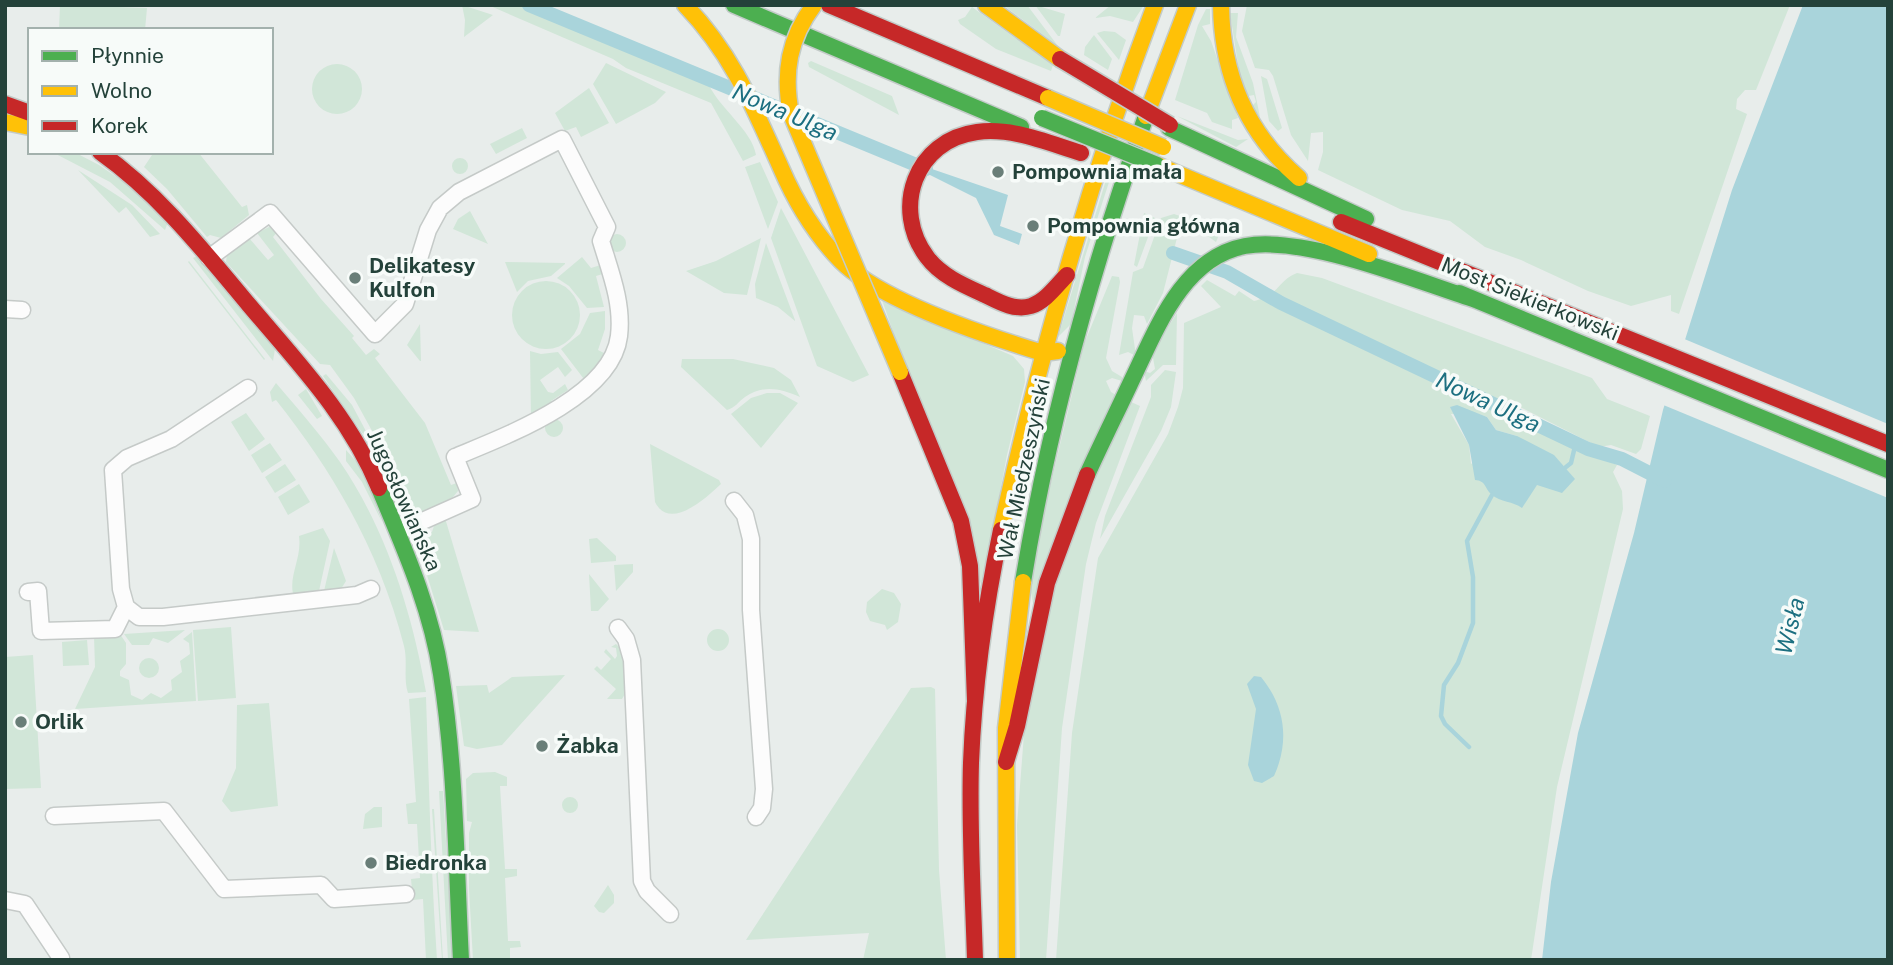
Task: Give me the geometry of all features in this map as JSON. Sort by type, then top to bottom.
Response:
[{"type":"main road","points":[[685,5],[724,47],[743,80],[806,216],[831,251],[864,279],[1043,353],[1074,346]]},
{"type":"main road","points":[[734,5],[1036,137],[1140,177]]},
{"type":"main road","name":"Most Siekierkowski","points":[[775,5],[1157,165],[1271,222],[1476,300],[1888,470]]},
{"type":"main road","points":[[814,5],[805,16],[791,45],[787,85],[790,109],[961,521],[970,566],[975,701]]},
{"type":"main road","points":[[829,5],[1169,150]]},
{"type":"main road","points":[[872,5],[897,15]]},
{"type":"main road","points":[[986,5],[1060,59],[1174,128],[1287,184],[1421,243],[1473,274]]},
{"type":"main road","name":"Wał Miedzeszyński","points":[[975,960],[971,778],[975,701],[1002,523],[1043,353],[1066,275],[1114,115],[1155,5]]},
{"type":"main road","points":[[1176,5],[1179,28]]},
{"type":"main road","name":"Wał Miedzeszyński","points":[[1007,960],[1008,699],[1025,560],[1049,438],[1074,346],[1118,204],[1188,5]]},
{"type":"main road","points":[[1220,8],[1228,68],[1244,113],[1272,155],[1287,184]]},
{"type":"main road","points":[[1092,96],[1174,128]]},
{"type":"main road","points":[[5,104],[28,112]]},
{"type":"main road","points":[[5,122],[28,127]]},
{"type":"main road","points":[[1036,137],[997,132],[966,134],[941,144],[919,166],[908,198],[913,234],[926,257],[948,276],[1015,307],[1023,308],[1040,302],[1066,275]]},
{"type":"main road","name":"Jugosłowiańska","points":[[103,154],[137,178],[159,199],[291,353],[347,424],[368,461],[425,603],[447,715],[461,960]]},
{"type":"main road","name":"Most Siekierkowski","points":[[1259,188],[1287,184],[1473,274],[1888,444]]},
{"type":"main road","points":[[1224,212],[1271,222],[1361,267]]},
{"type":"main road","points":[[1006,762],[1017,733],[1036,627],[1056,554],[1083,481],[1146,350],[1176,296],[1201,268],[1217,257],[1247,246],[1284,246],[1476,300]]},
{"type":"street","points":[[209,258],[270,213],[375,334],[405,304],[428,230],[440,208],[458,192],[562,139],[607,227],[601,241],[615,289],[619,339],[606,364],[588,388],[530,426],[455,457],[472,499],[398,532]]},
{"type":"street","points":[[248,388],[171,439],[127,458],[113,470],[121,589],[126,607],[139,617],[163,617],[357,595],[371,589]]},
{"type":"street","points":[[734,501],[745,515],[751,539],[751,610],[764,789],[762,808],[757,817]]},
{"type":"street","points":[[29,592],[38,592],[41,631],[115,628],[126,607]]},
{"type":"street","points":[[618,628],[626,639],[632,660],[642,881],[647,891],[670,914]]},
{"type":"street","points":[[54,816],[159,810],[170,816],[224,889],[321,885],[334,899],[406,894]]},
{"type":"street","points":[[5,900],[25,904],[61,958]]},
{"type":"green space","points":[[60,5],[147,8],[145,28],[59,28]]},
{"type":"green space","points":[[462,5],[493,15],[464,37]]},
{"type":"green space","points":[[488,5],[519,5],[709,85],[720,103],[749,137],[756,155],[743,161],[711,103],[626,68],[613,59]]},
{"type":"green space","points":[[1003,5],[1027,5],[1058,46]]},
{"type":"green space","points":[[1035,5],[1065,14],[1060,36],[1058,36]]},
{"type":"green space","points":[[1111,5],[1144,5],[1133,22],[1110,16],[1095,18]]},
{"type":"green space","points":[[1247,5],[1790,5],[1756,90],[1745,90],[1737,99],[1736,109],[1747,114],[1679,314],[1671,311],[1671,295],[1631,306],[1588,291],[1521,260],[1485,247],[1450,221],[1402,210],[1318,170],[1323,152],[1323,132],[1311,133],[1308,161],[1291,135],[1273,76],[1269,70],[1255,68],[1242,31]]},
{"type":"green space","points":[[972,7],[1053,65],[1051,71],[996,49],[960,24],[958,20],[965,17]]},
{"type":"green space","points":[[1206,9],[1210,9],[1210,24],[1202,26],[1211,41],[1238,118],[1232,120],[1232,129],[1212,122],[1207,113],[1175,100],[1198,25]]},
{"type":"green space","points":[[1230,13],[1238,13],[1236,37],[1253,83],[1260,117],[1252,106],[1256,102],[1254,95],[1248,96],[1240,77]]},
{"type":"green space","points":[[1115,32],[1126,40],[1119,60],[1097,33]]},
{"type":"green space","points":[[1094,35],[1112,59],[1108,70],[1084,55],[1085,47]]},
{"type":"green space","points":[[811,61],[892,96],[899,115],[809,67],[808,63]]},
{"type":"green space","points":[[606,63],[666,92],[655,103],[616,124],[593,84]]},
{"type":"green space","points":[[337,64],[355,71],[362,89],[355,107],[337,114],[319,107],[312,89],[319,71]]},
{"type":"green space","points":[[1261,76],[1267,79],[1282,128],[1278,131],[1269,121]]},
{"type":"green space","points":[[589,88],[609,123],[581,137],[576,127],[565,131],[555,113]]},
{"type":"green space","points":[[1177,116],[1238,140],[1248,139],[1236,147]]},
{"type":"green space","points":[[522,128],[527,138],[496,154],[490,144]]},
{"type":"green space","points":[[56,154],[78,154],[131,187],[168,222],[165,230],[110,182]]},
{"type":"green space","points":[[153,154],[200,154],[242,207],[247,205],[249,215],[221,238],[210,235],[207,237],[167,189],[144,167]]},
{"type":"green space","points":[[460,158],[466,160],[466,172],[460,174],[454,172],[452,166],[454,160]]},
{"type":"green space","points":[[760,162],[778,202],[768,229],[745,167]]},
{"type":"green space","points":[[78,170],[132,205],[160,234],[150,237],[126,207],[119,213]]},
{"type":"green space","points":[[1106,180],[1109,182],[1085,257],[1071,324],[1058,337]]},
{"type":"green space","points":[[781,208],[869,375],[853,382],[817,366],[771,238]]},
{"type":"green space","points":[[470,211],[488,244],[453,229],[458,219]]},
{"type":"green space","points":[[1144,213],[1155,218],[1137,267],[1134,265]]},
{"type":"green space","points":[[1174,214],[1221,230],[1216,242],[1191,224],[1175,220],[1185,226],[1179,230],[1163,293],[1147,324],[1144,316],[1134,315],[1132,328],[1136,356],[1128,352],[1119,355],[1133,272],[1143,268],[1161,218]]},
{"type":"green space","points":[[269,227],[279,230],[273,237],[321,299],[354,336],[352,338],[366,355],[374,349],[380,354],[375,358],[425,423],[451,485],[457,483],[458,491],[453,497],[417,517],[400,490],[405,488],[400,475],[394,471],[354,398],[330,365],[320,364],[226,262],[227,254],[249,238],[268,260],[274,255],[257,233]]},
{"type":"green space","points":[[617,234],[624,236],[624,250],[617,252],[610,250],[608,243],[610,236]]},
{"type":"green space","points":[[761,238],[747,295],[724,293],[686,271],[716,261]]},
{"type":"green space","points":[[766,243],[795,321],[778,307],[756,298],[755,284]]},
{"type":"green space","points":[[197,256],[275,349],[273,361],[193,258]]},
{"type":"green space","points":[[582,257],[591,268],[604,264],[606,273],[596,276],[604,307],[587,308],[569,286],[557,278]]},
{"type":"green space","points":[[188,262],[265,359],[264,360]]},
{"type":"green space","points":[[505,262],[565,264],[551,276],[528,281],[517,292]]},
{"type":"green space","points":[[1297,273],[1322,278],[1592,378],[1607,399],[1650,416],[1641,449],[1636,454],[1611,445],[1599,447],[1518,406],[1512,418],[1617,465],[1613,472],[1622,491],[1623,509],[1557,787],[1531,960],[1056,960],[1072,733],[1098,558],[1168,434],[1178,407],[1183,388],[1184,323],[1221,307],[1201,286],[1207,280],[1235,296],[1239,291],[1254,301],[1269,295]],"holes":[[[1476,413],[1487,417],[1496,430],[1517,436],[1471,464],[1469,445],[1451,414]]]},
{"type":"green space","points":[[1112,276],[1119,277],[1120,282],[1106,358],[1112,371],[1122,377],[1122,381],[1112,378],[1106,381],[1111,392],[1116,395],[1034,609],[1030,587],[1039,533],[1084,344]]},
{"type":"green space","points":[[546,281],[559,284],[570,291],[577,302],[580,315],[577,328],[570,339],[559,346],[546,349],[533,346],[522,339],[515,328],[512,315],[515,302],[522,291],[533,284]]},
{"type":"green space","points":[[882,300],[1013,356],[1024,369],[1025,382],[1007,455],[982,587]]},
{"type":"green space","points":[[605,311],[605,329],[598,350],[604,353],[587,383],[561,349],[580,334],[590,313]]},
{"type":"green space","points":[[1177,313],[1176,365],[1163,365],[1146,381],[1144,371],[1150,373],[1155,369],[1152,352]]},
{"type":"green space","points":[[420,324],[421,361],[407,345]]},
{"type":"green space","points":[[530,351],[541,354],[558,352],[572,370],[565,377],[558,367],[540,380],[548,392],[553,393],[565,384],[568,390],[551,401],[553,406],[531,420]]},
{"type":"green space","points":[[682,359],[733,359],[774,368],[791,380],[800,397],[779,390],[759,390],[727,410],[681,367]]},
{"type":"green space","points":[[1165,370],[1176,372],[1171,407],[1161,431],[1100,539],[1105,516],[1151,397],[1151,385]]},
{"type":"green space","points":[[326,374],[352,405],[383,463],[323,376]]},
{"type":"green space","points":[[276,383],[340,462],[371,515],[405,602],[426,692],[408,693],[404,646],[369,547],[318,457],[276,400],[272,402],[270,392]]},
{"type":"green space","points":[[306,389],[322,416],[317,419],[298,395]]},
{"type":"green space","points":[[767,393],[780,393],[798,403],[761,448],[731,414],[751,398]]},
{"type":"green space","points":[[1129,401],[1140,406],[1096,523],[1086,564],[1062,728],[1046,960],[1020,960],[1017,825],[1025,721],[1062,558]]},
{"type":"green space","points":[[246,413],[265,439],[249,451],[231,422]]},
{"type":"green space","points":[[550,419],[558,419],[563,428],[561,435],[550,437],[545,432],[545,424]]},
{"type":"green space","points":[[270,443],[282,460],[262,473],[251,455]]},
{"type":"green space","points":[[650,444],[719,480],[721,484],[707,497],[679,513],[670,514],[662,510],[655,502]]},
{"type":"green space","points":[[346,450],[362,468],[382,522],[362,482],[346,461]]},
{"type":"green space","points":[[285,464],[296,480],[275,493],[265,477]]},
{"type":"green space","points":[[299,484],[310,502],[288,515],[278,497]]},
{"type":"green space","points":[[445,518],[479,632],[444,630],[418,546],[421,537],[432,532],[435,523]]},
{"type":"green space","points":[[323,528],[330,541],[319,591],[293,594],[299,536]]},
{"type":"green space","points":[[597,538],[616,556],[616,561],[591,563],[589,539]]},
{"type":"green space","points":[[334,548],[346,581],[341,589],[324,591]]},
{"type":"green space","points":[[633,564],[633,572],[616,591],[614,565]]},
{"type":"green space","points":[[589,574],[609,599],[598,611],[591,611]]},
{"type":"green space","points":[[882,589],[894,593],[901,604],[898,622],[887,630],[885,625],[870,621],[866,612],[867,602]]},
{"type":"green space","points":[[231,627],[236,698],[198,701],[193,630]]},
{"type":"green space","points":[[714,629],[722,629],[729,636],[729,644],[722,651],[714,651],[707,644],[707,636]]},
{"type":"green space","points":[[185,630],[168,643],[153,638],[149,645],[132,645],[124,634]]},
{"type":"green space","points":[[192,632],[196,701],[75,709],[95,667],[94,636],[120,634],[126,643],[126,664],[120,671],[120,676],[129,680],[131,695],[142,700],[151,693],[161,698],[172,690],[171,680],[182,672],[180,661],[190,654],[189,643],[183,639]]},
{"type":"green space","points":[[87,640],[89,665],[63,666],[62,642]]},
{"type":"green space","points":[[616,644],[626,662],[627,687],[622,699],[607,699],[616,689],[594,669],[597,666],[601,670],[611,659],[604,652],[606,649],[615,659],[616,648],[611,647]]},
{"type":"green space","name":"Orlik","points":[[33,655],[41,788],[5,789],[5,657]]},
{"type":"green space","points":[[149,658],[156,661],[159,668],[156,675],[149,678],[142,675],[139,668],[142,661]]},
{"type":"green space","points":[[565,675],[502,745],[477,749],[464,746],[456,686],[487,685],[489,693],[512,677]]},
{"type":"green space","points":[[911,688],[935,689],[939,870],[946,960],[863,960],[869,933],[746,940]]},
{"type":"green space","points":[[426,697],[437,960],[426,960],[423,899],[413,900],[411,879],[420,878],[417,824],[408,824],[406,804],[416,802],[409,699]]},
{"type":"green space","points":[[269,703],[278,806],[231,812],[222,801],[236,768],[237,705]]},
{"type":"green space","points":[[495,772],[507,777],[507,786],[500,786],[505,869],[517,869],[517,876],[505,878],[508,941],[520,941],[521,947],[510,948],[510,960],[473,960],[469,889],[469,833],[472,822],[467,821],[466,779],[473,773]]},
{"type":"green space","points":[[439,791],[443,791],[453,960],[448,960]]},
{"type":"green space","points":[[570,797],[578,805],[570,813],[562,805]]},
{"type":"green space","points":[[374,807],[382,807],[382,827],[363,829],[365,814]]},
{"type":"green space","points":[[434,809],[443,960],[442,960]]},
{"type":"green space","points":[[608,885],[614,895],[614,903],[604,913],[599,912],[594,906]]},
{"type":"water","name":"Wisła","points":[[1803,5],[1888,5],[1888,960],[1542,960],[1551,882],[1578,733],[1634,533],[1663,410],[1732,190]]},
{"type":"water","points":[[929,168],[1008,195],[1000,226],[1022,234],[1019,245],[994,235],[976,198],[926,173]]},
{"type":"water","points":[[1457,405],[1487,417],[1496,430],[1517,436],[1554,455],[1575,479],[1562,493],[1537,485],[1522,508],[1495,497],[1483,483],[1475,480],[1469,445],[1450,407]]},
{"type":"water","points":[[1254,676],[1261,677],[1275,700],[1280,712],[1283,737],[1274,776],[1262,783],[1254,781],[1248,765],[1256,709],[1247,684]]},
{"type":"pier","points":[[1682,338],[1888,424],[1888,498],[1661,404]]},
{"type":"waterway","name":"Nowa Ulga","points":[[529,5],[926,169]]},
{"type":"waterway","name":"Nowa Ulga","points":[[1173,253],[1227,272],[1281,303],[1588,449],[1622,459],[1665,481]]},
{"type":"waterway","points":[[1566,467],[1571,463],[1576,442]]},
{"type":"waterway","points":[[1469,747],[1445,724],[1441,716],[1444,685],[1458,663],[1473,623],[1473,577],[1467,541],[1492,495]]},
{"type":"traffic: fast","points":[[734,5],[1021,127]]},
{"type":"traffic: fast","points":[[1023,582],[1046,463],[1074,346],[1108,230],[1146,116]]},
{"type":"traffic: fast","points":[[1042,118],[1157,165]]},
{"type":"traffic: fast","points":[[1169,128],[1366,219]]},
{"type":"traffic: fast","points":[[1087,475],[1160,321],[1187,281],[1204,265],[1223,253],[1245,246],[1270,244],[1298,247],[1361,262],[1476,300]]},
{"type":"traffic: fast","points":[[1459,293],[1888,470]]},
{"type":"traffic: fast","points":[[379,488],[424,602],[441,674],[453,781],[461,960]]},
{"type":"traffic: slow","points":[[685,5],[729,62],[800,206],[841,261],[882,290],[936,316],[1043,353],[1058,351]]},
{"type":"traffic: slow","points":[[814,5],[799,30],[790,56],[788,84],[791,114],[900,372]]},
{"type":"traffic: slow","points":[[986,5],[1060,59]]},
{"type":"traffic: slow","points":[[1001,530],[1050,331],[1088,199],[1155,5]]},
{"type":"traffic: slow","points":[[1146,116],[1188,5]]},
{"type":"traffic: slow","points":[[1221,5],[1226,55],[1241,100],[1251,122],[1265,141],[1299,178]]},
{"type":"traffic: slow","points":[[1048,98],[1163,147]]},
{"type":"traffic: slow","points":[[5,122],[28,127]]},
{"type":"traffic: slow","points":[[1157,165],[1369,254]]},
{"type":"traffic: slow","points":[[1007,960],[1006,728],[1023,582]]},
{"type":"traffic: jam","points":[[829,5],[1048,98]]},
{"type":"traffic: jam","points":[[1060,59],[1170,125]]},
{"type":"traffic: jam","points":[[5,104],[28,112]]},
{"type":"traffic: jam","points":[[1067,275],[1041,301],[1025,307],[1007,305],[969,288],[946,275],[927,257],[916,238],[911,218],[911,198],[915,180],[924,162],[938,148],[956,138],[977,132],[1003,132],[1030,137],[1081,153]]},
{"type":"traffic: jam","points":[[103,154],[161,204],[304,370],[338,414],[367,462],[379,488]]},
{"type":"traffic: jam","points":[[1341,222],[1888,444]]},
{"type":"traffic: jam","points":[[900,372],[961,521],[970,566],[975,701]]},
{"type":"traffic: jam","points":[[1006,762],[1017,726],[1047,583],[1087,475]]},
{"type":"traffic: jam","points":[[975,960],[972,734],[981,646],[1001,530]]},
{"type":"place","name":"Pompownia mała","points":[[998,172]]},
{"type":"place","name":"Pompownia główna","points":[[1033,226]]},
{"type":"place","name":"Delikatesy Kulfon","points":[[355,278]]},
{"type":"place","name":"Orlik","points":[[21,722]]},
{"type":"place","name":"Żabka","points":[[542,746]]},
{"type":"place","name":"Biedronka","points":[[371,863]]}]
